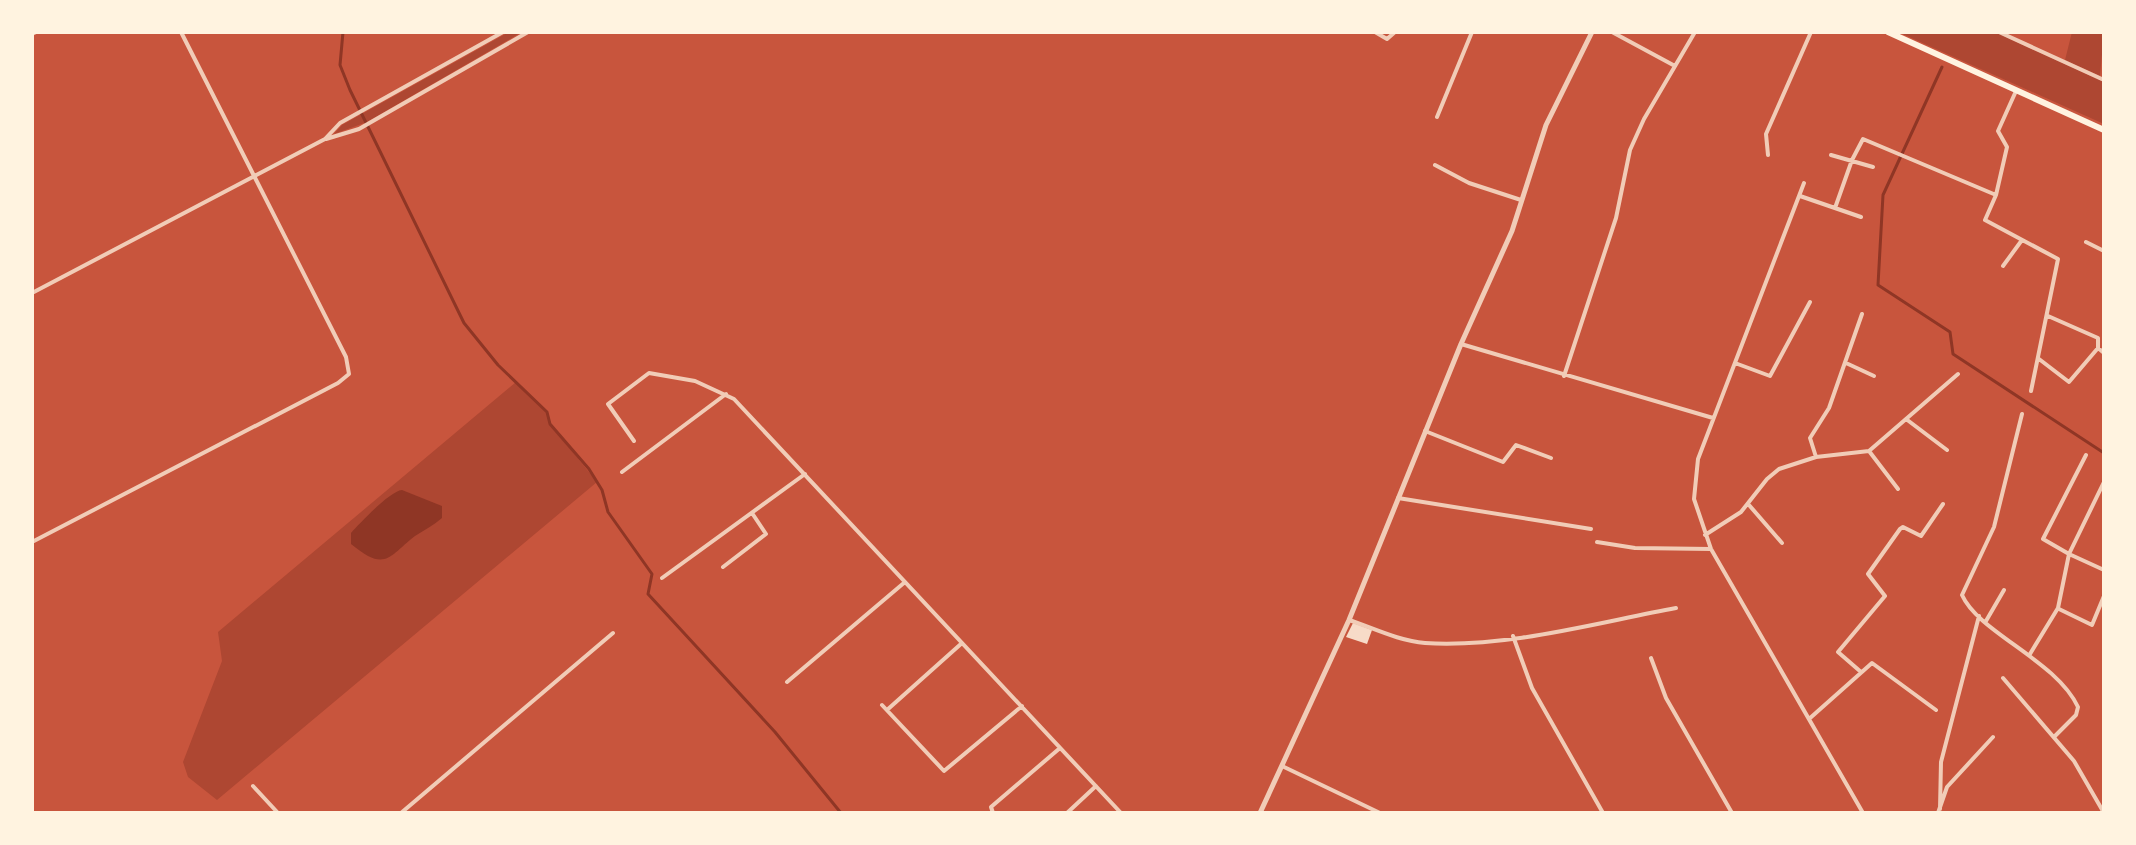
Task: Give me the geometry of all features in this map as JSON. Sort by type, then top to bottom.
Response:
[{"type":"main road","points":[[1888,32],[2104,130]]},
{"type":"street","points":[[32,542],[330,388],[349,374],[346,357],[181,32]]},
{"type":"street","points":[[325,139],[352,116],[503,32]]},
{"type":"street","points":[[32,293],[325,139],[359,129],[380,118],[528,32]]},
{"type":"street","points":[[1375,32],[1387,39],[1395,32]]},
{"type":"street","points":[[1437,117],[1472,32]]},
{"type":"street","points":[[1260,813],[1349,620],[1461,344],[1524,201],[1546,125],[1592,32]]},
{"type":"street","points":[[1612,32],[1675,66]]},
{"type":"street","points":[[1564,376],[1616,218],[1630,150],[1695,32]]},
{"type":"street","points":[[1768,155],[1766,134],[1811,32]]},
{"type":"street","points":[[1999,32],[2104,78]]},
{"type":"street","points":[[2016,91],[1998,131],[2007,147],[1996,195],[1985,220],[2058,259],[2031,391]]},
{"type":"street","points":[[1835,208],[1863,139],[1909,155],[1996,195]]},
{"type":"street","points":[[1831,155],[1873,167]]},
{"type":"street","points":[[1435,165],[1469,183],[1524,201]]},
{"type":"street","points":[[1804,183],[1713,418],[1698,459],[1693,486],[1711,549],[1863,813]]},
{"type":"street","points":[[1800,196],[1861,217]]},
{"type":"street","points":[[2003,266],[2022,240]]},
{"type":"street","points":[[2086,242],[2104,251]]},
{"type":"street","points":[[1735,363],[1766,376],[1773,373],[1810,302]]},
{"type":"street","points":[[1816,457],[1810,438],[1829,408],[1862,314]]},
{"type":"street","points":[[2039,359],[2069,382],[2098,348],[2098,338],[2048,316]]},
{"type":"street","points":[[1461,344],[1713,418]]},
{"type":"street","points":[[2098,348],[2104,353]]},
{"type":"street","points":[[1846,363],[1874,376]]},
{"type":"street","points":[[634,441],[608,404],[649,373],[695,381],[726,394],[745,408],[1121,813]]},
{"type":"street","points":[[1705,535],[1749,505],[1767,479],[1779,469],[1816,457],[1869,451],[1958,374]]},
{"type":"street","points":[[622,472],[726,394]]},
{"type":"street","points":[[2022,414],[1994,527],[1963,588],[1965,601],[1979,616],[2030,654],[2072,694],[2078,707],[2076,715],[2055,736]]},
{"type":"street","points":[[1906,419],[1947,450]]},
{"type":"street","points":[[1425,431],[1503,462],[1516,445],[1551,458]]},
{"type":"street","points":[[1869,451],[1898,489]]},
{"type":"street","points":[[2086,455],[2043,539],[2104,570]]},
{"type":"street","points":[[662,578],[805,474]]},
{"type":"street","points":[[2030,654],[2058,608],[2069,554],[2104,482]]},
{"type":"street","points":[[1398,498],[1591,529]]},
{"type":"street","points":[[1861,672],[1838,652],[1885,596],[1868,574],[1900,529],[1903,527],[1921,536],[1943,504]]},
{"type":"street","points":[[1749,505],[1782,543]]},
{"type":"street","points":[[723,567],[766,534],[752,513]]},
{"type":"street","points":[[1597,542],[1635,548],[1711,549]]},
{"type":"street","points":[[787,682],[905,582]]},
{"type":"street","points":[[1986,621],[2004,590]]},
{"type":"street","points":[[2058,608],[2092,625],[2104,596]]},
{"type":"street","points":[[1349,620],[1425,643],[1513,636],[1676,608]]},
{"type":"street","points":[[1939,811],[1941,762],[1979,616]]},
{"type":"street","points":[[401,813],[613,633]]},
{"type":"street","points":[[1513,636],[1532,688],[1603,813]]},
{"type":"street","points":[[887,710],[962,643]]},
{"type":"street","points":[[1651,658],[1666,698],[1732,813]]},
{"type":"street","points":[[1809,719],[1875,663],[1936,710]]},
{"type":"street","points":[[2003,678],[2055,736],[2104,813]]},
{"type":"street","points":[[882,705],[944,771],[1022,706]]},
{"type":"street","points":[[1939,811],[1947,787],[1993,737]]},
{"type":"street","points":[[993,813],[991,807],[1060,748]]},
{"type":"street","points":[[1282,766],[1380,813]]},
{"type":"street","points":[[253,786],[278,813]]},
{"type":"street","points":[[1067,813],[1096,786]]},
{"type":"shaded area","points":[[509,32],[522,32],[367,122],[334,134],[342,125]]},
{"type":"shaded area","points":[[1898,32],[1995,32],[2104,82],[2104,124]]},
{"type":"shaded area","points":[[2072,32],[2104,32],[2100,76],[2065,60]]},
{"type":"shaded area","points":[[516,382],[547,412],[550,424],[597,482],[217,800],[188,777],[183,762],[222,661],[218,632]]},
{"type":"shaded area","points":[[402,490],[442,506],[442,518],[393,555],[372,558],[351,544],[351,533],[383,501]]},
{"type":"building","points":[[1353,623],[1372,630],[1367,644],[1346,637]]},
{"type":"waterway","points":[[343,32],[340,65],[350,90],[464,323],[498,365],[547,412],[550,424],[589,469],[602,490],[608,512],[652,574],[648,594],[775,732],[841,813]]},
{"type":"waterway","points":[[1942,67],[1883,195],[1878,285],[1950,332],[1953,354],[2104,453]]}]
